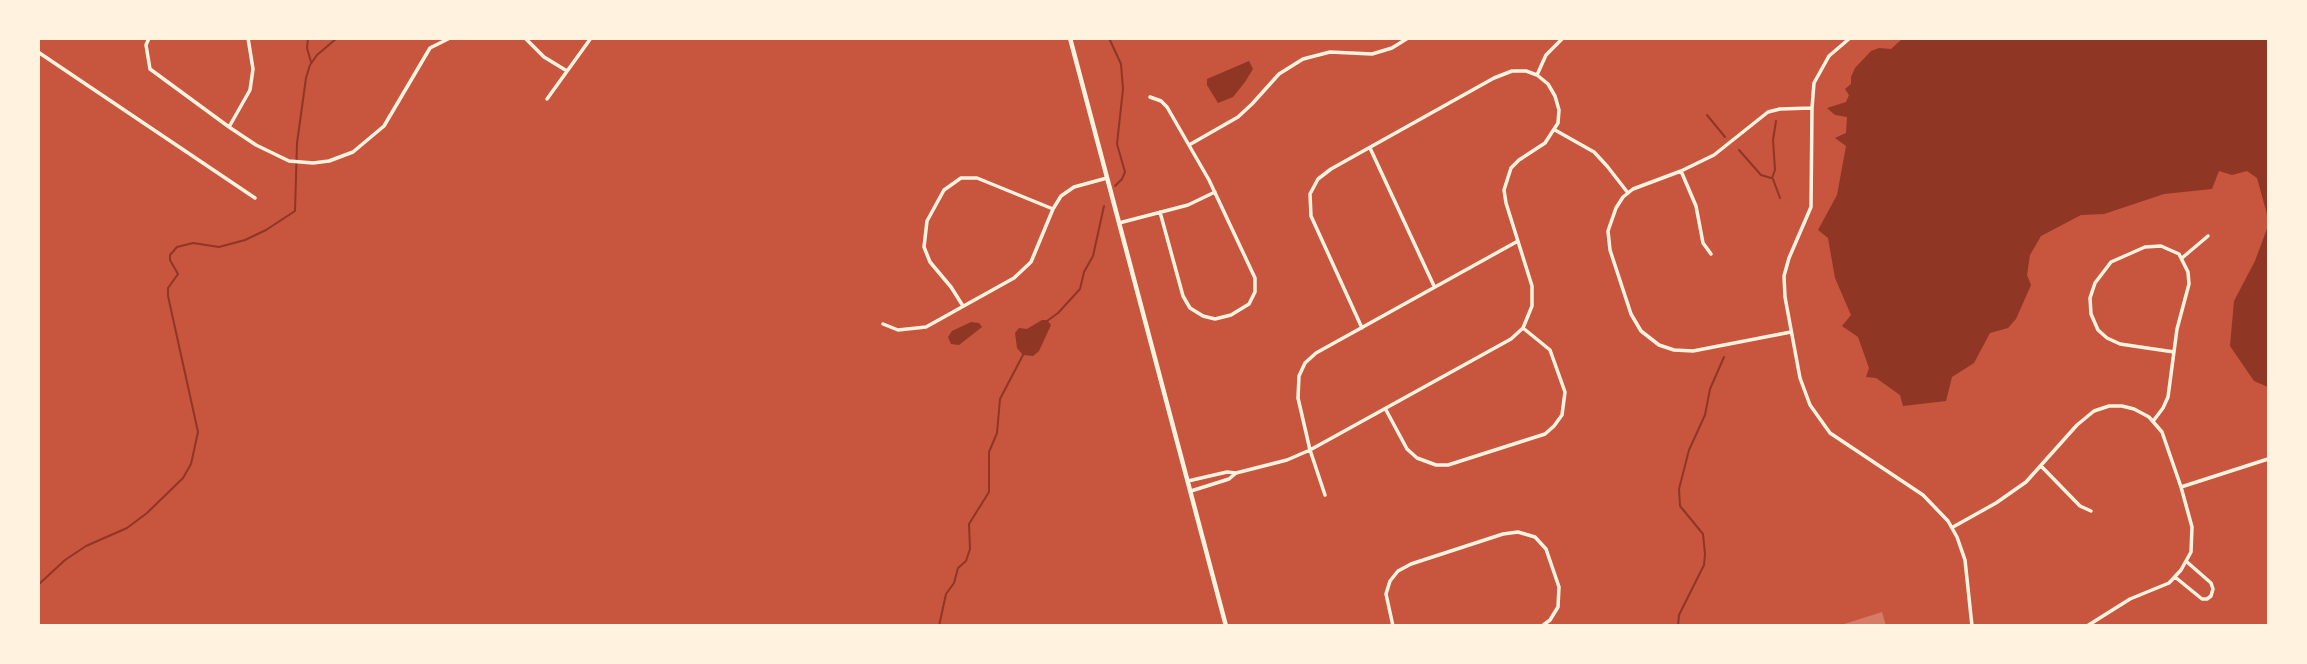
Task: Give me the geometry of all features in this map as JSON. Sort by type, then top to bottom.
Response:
[{"type":"street","points":[[149,38],[146,46],[150,69],[256,145],[289,161],[313,163],[329,161],[353,152],[384,126],[430,48],[450,38]]},
{"type":"street","points":[[229,127],[250,90],[253,69],[248,38]]},
{"type":"street","points":[[525,38],[544,57],[567,71]]},
{"type":"street","points":[[547,99],[592,38]]},
{"type":"street","points":[[1070,38],[1226,625]]},
{"type":"street","points":[[1189,145],[1244,111],[1279,74],[1296,62],[1330,52],[1371,54],[1392,48],[1408,38]]},
{"type":"street","points":[[1536,75],[1546,55],[1563,38]]},
{"type":"street","points":[[1850,38],[1833,51],[1821,67],[1814,83],[1812,201],[1807,221],[1787,264],[1784,281],[1803,390],[1824,425],[1844,444],[1923,495],[1939,510],[1952,528],[1965,559],[1972,625]]},
{"type":"street","points":[[38,52],[255,198]]},
{"type":"street","points":[[1188,481],[1227,472],[1236,473],[1287,460],[1310,450],[1511,339],[1523,328],[1532,306],[1532,286],[1505,196],[1506,178],[1519,160],[1545,143],[1555,130],[1559,117],[1555,96],[1548,84],[1536,75],[1521,71],[1505,73],[1323,174],[1312,189],[1309,205],[1313,221],[1362,328]]},
{"type":"street","points":[[1150,97],[1166,105],[1215,192],[1255,283],[1254,296],[1249,304],[1225,317],[1215,319],[1194,311],[1185,301],[1160,212]]},
{"type":"street","points":[[1791,332],[1687,351],[1666,348],[1647,337],[1631,314],[1609,246],[1608,230],[1613,214],[1628,193],[1681,172],[1722,150],[1763,114],[1780,109],[1812,108]]},
{"type":"street","points":[[1555,130],[1594,152],[1628,193]]},
{"type":"street","points":[[1370,148],[1434,287]]},
{"type":"street","points":[[1681,172],[1696,206],[1703,243],[1711,254]]},
{"type":"street","points":[[964,306],[930,262],[924,247],[927,220],[944,190],[961,178],[977,178],[1053,209]]},
{"type":"street","points":[[883,324],[898,330],[922,328],[1014,278],[1024,271],[1037,250],[1061,196],[1069,190],[1107,178]]},
{"type":"street","points":[[1119,223],[1193,203],[1215,192]]},
{"type":"street","points":[[2182,258],[2208,236]]},
{"type":"street","points":[[1325,495],[1310,450],[1297,392],[1302,369],[1316,353],[1518,242]]},
{"type":"street","points":[[2154,421],[2168,397],[2174,352],[2177,329],[2189,284],[2188,272],[2182,258],[2166,247],[2150,246],[2111,262],[2095,283],[2089,303],[2095,325],[2106,338],[2120,344],[2174,352]]},
{"type":"street","points":[[1385,410],[1407,449],[1436,466],[1448,465],[1545,434],[1562,415],[1565,392],[1550,350],[1523,328]]},
{"type":"street","points":[[1952,528],[2009,495],[2041,466],[2081,420],[2101,408],[2129,407],[2154,421],[2165,438],[2181,487],[2193,532],[2192,548],[2187,562],[2166,584],[2126,601],[2087,625]]},
{"type":"street","points":[[2181,487],[2269,459]]},
{"type":"street","points":[[2041,466],[2080,506],[2091,511]]},
{"type":"street","points":[[1190,491],[1229,479],[1236,473]]},
{"type":"street","points":[[1393,625],[1386,594],[1390,581],[1398,571],[1411,564],[1489,538],[1518,532],[1530,535],[1543,544],[1549,553],[1559,587],[1558,607],[1550,620],[1542,625]]},
{"type":"street","points":[[2175,577],[2199,597],[2207,599],[2211,596],[2211,583],[2187,562]]},
{"type":"shaded area","points":[[1903,38],[2268,39],[2268,218],[2257,178],[2247,171],[2232,175],[2219,171],[2212,189],[2164,194],[2104,214],[2081,215],[2041,236],[2030,255],[2027,275],[2031,285],[2016,319],[2008,328],[1990,333],[1974,363],[1952,377],[1946,401],[1903,406],[1900,395],[1876,378],[1866,377],[1869,368],[1858,337],[1842,326],[1851,315],[1835,278],[1828,238],[1818,230],[1837,195],[1846,146],[1835,138],[1846,133],[1847,117],[1835,115],[1827,108],[1846,102],[1849,95],[1845,89],[1851,84],[1855,68],[1871,51],[1879,48],[1891,49]]},
{"type":"shaded area","points":[[1249,61],[1253,69],[1245,82],[1233,97],[1218,103],[1207,85],[1207,79]]},
{"type":"shaded area","points":[[2268,226],[2268,387],[2254,381],[2230,346],[2234,301],[2255,261]]},
{"type":"shaded area","points":[[1047,320],[1051,325],[1039,351],[1033,356],[1023,355],[1017,348],[1015,333],[1019,328],[1027,329]]},
{"type":"shaded area","points":[[971,322],[979,323],[982,327],[959,345],[951,344],[948,337],[952,331]]},
{"type":"building","points":[[1882,612],[1886,626],[1841,626],[1841,625]]},
{"type":"waterway","points":[[308,38],[307,48],[311,62]]},
{"type":"waterway","points":[[38,585],[65,560],[86,546],[127,528],[147,513],[183,478],[191,464],[198,432],[168,296],[168,288],[178,274],[170,255],[177,247],[193,243],[219,247],[245,240],[295,211],[297,143],[306,78],[317,55],[337,38]]},
{"type":"waterway","points":[[1109,38],[1121,64],[1123,89],[1117,144],[1125,172],[1115,186]]},
{"type":"waterway","points":[[1707,115],[1725,137]]},
{"type":"waterway","points":[[1772,178],[1775,170],[1773,140],[1776,121]]},
{"type":"waterway","points":[[1739,150],[1761,175],[1771,178]]},
{"type":"waterway","points":[[1773,179],[1780,198]]},
{"type":"waterway","points":[[1047,321],[1080,289],[1084,272],[1093,256],[1104,206]]},
{"type":"waterway","points":[[939,626],[946,594],[954,583],[958,568],[966,561],[970,549],[969,524],[989,492],[989,452],[997,433],[1000,399],[1024,353]]},
{"type":"waterway","points":[[1678,626],[1679,615],[1704,565],[1705,554],[1703,534],[1680,506],[1679,489],[1689,450],[1705,415],[1710,389],[1724,357]]}]
